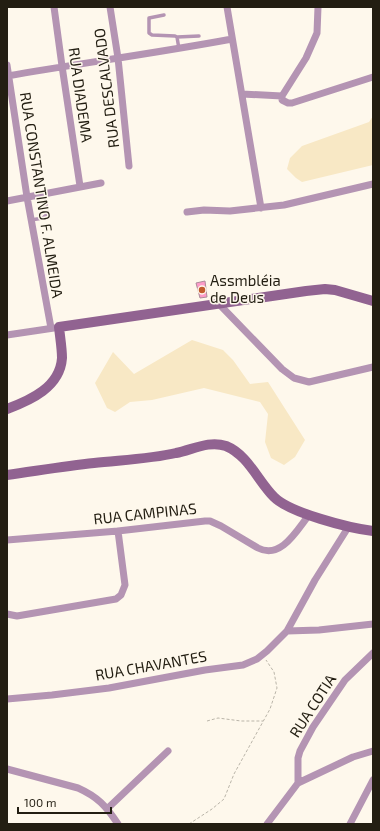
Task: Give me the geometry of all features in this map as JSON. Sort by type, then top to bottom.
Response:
[{"type":"street","name":"RUA DIADEMA","points":[[54,7],[80,186]]},
{"type":"street","name":"RUA DESCALVADO","points":[[110,7],[118,58],[129,166]]},
{"type":"street","points":[[228,7],[232,39],[261,208]]},
{"type":"street","points":[[282,96],[306,58],[317,33],[318,7]]},
{"type":"street","points":[[8,75],[179,49],[232,39]]},
{"type":"street","name":"RUA CONSTANTINO F. ALMEIDA","points":[[7,65],[31,220],[55,328]]},
{"type":"street","points":[[282,96],[282,100],[292,103],[373,77]]},
{"type":"street","points":[[242,94],[282,96]]},
{"type":"street","points":[[7,201],[101,183]]},
{"type":"street","points":[[187,212],[204,210],[230,211],[284,205],[373,184]]},
{"type":"street","points":[[7,335],[325,289],[335,290],[373,302]]},
{"type":"street","points":[[219,304],[282,369],[294,378],[309,382],[373,367]]},
{"type":"street","points":[[7,409],[40,393],[52,383],[58,375],[62,357],[55,328]]},
{"type":"street","points":[[7,475],[176,454],[208,444],[226,446],[235,451],[246,462],[280,503],[309,515],[373,531]]},
{"type":"street","name":"RUA CAMPINAS","points":[[7,540],[118,531],[210,521],[258,548],[269,552],[284,546],[309,515]]},
{"type":"street","name":"RUA CHAVANTES","points":[[7,699],[108,688],[205,670],[243,665],[257,659],[287,631],[315,580],[349,526]]},
{"type":"street","points":[[7,614],[17,616],[116,599],[121,595],[125,585],[118,531]]},
{"type":"street","points":[[287,631],[319,630],[373,624]]},
{"type":"street","name":"RUA COTIA","points":[[298,783],[298,758],[300,751],[313,727],[345,680],[373,653]]},
{"type":"street","points":[[108,808],[168,751]]},
{"type":"street","points":[[268,824],[298,783],[353,757],[373,751]]},
{"type":"street","points":[[7,769],[78,788],[97,798],[108,808],[118,824]]},
{"type":"street","points":[[350,824],[373,780]]},
{"type":"lane","points":[[164,16],[149,18],[149,33],[152,35],[172,35],[177,37],[199,36]]},
{"type":"lane","points":[[177,37],[179,49]]},
{"type":"lane","points":[[31,220],[43,218],[47,214],[45,193]]},
{"type":"path","points":[[189,824],[224,799],[234,774],[270,709],[278,688],[274,672],[262,655]]},
{"type":"path","points":[[207,721],[218,718],[241,721],[264,721]]},
{"type":"shaded area","points":[[373,116],[373,165],[302,182],[287,169],[290,158],[302,146],[369,122]]},
{"type":"shaded area","points":[[192,340],[223,350],[233,360],[250,384],[268,382],[305,440],[295,457],[284,465],[271,458],[265,442],[268,414],[260,402],[204,388],[152,400],[130,402],[115,412],[107,408],[95,383],[113,352],[134,374]]},
{"type":"building","name":"Assmbléia de Deus","points":[[205,281],[207,297],[200,298],[196,283]]},
{"type":"place","name":"Assmbléia de Deus","points":[[202,290]]}]
